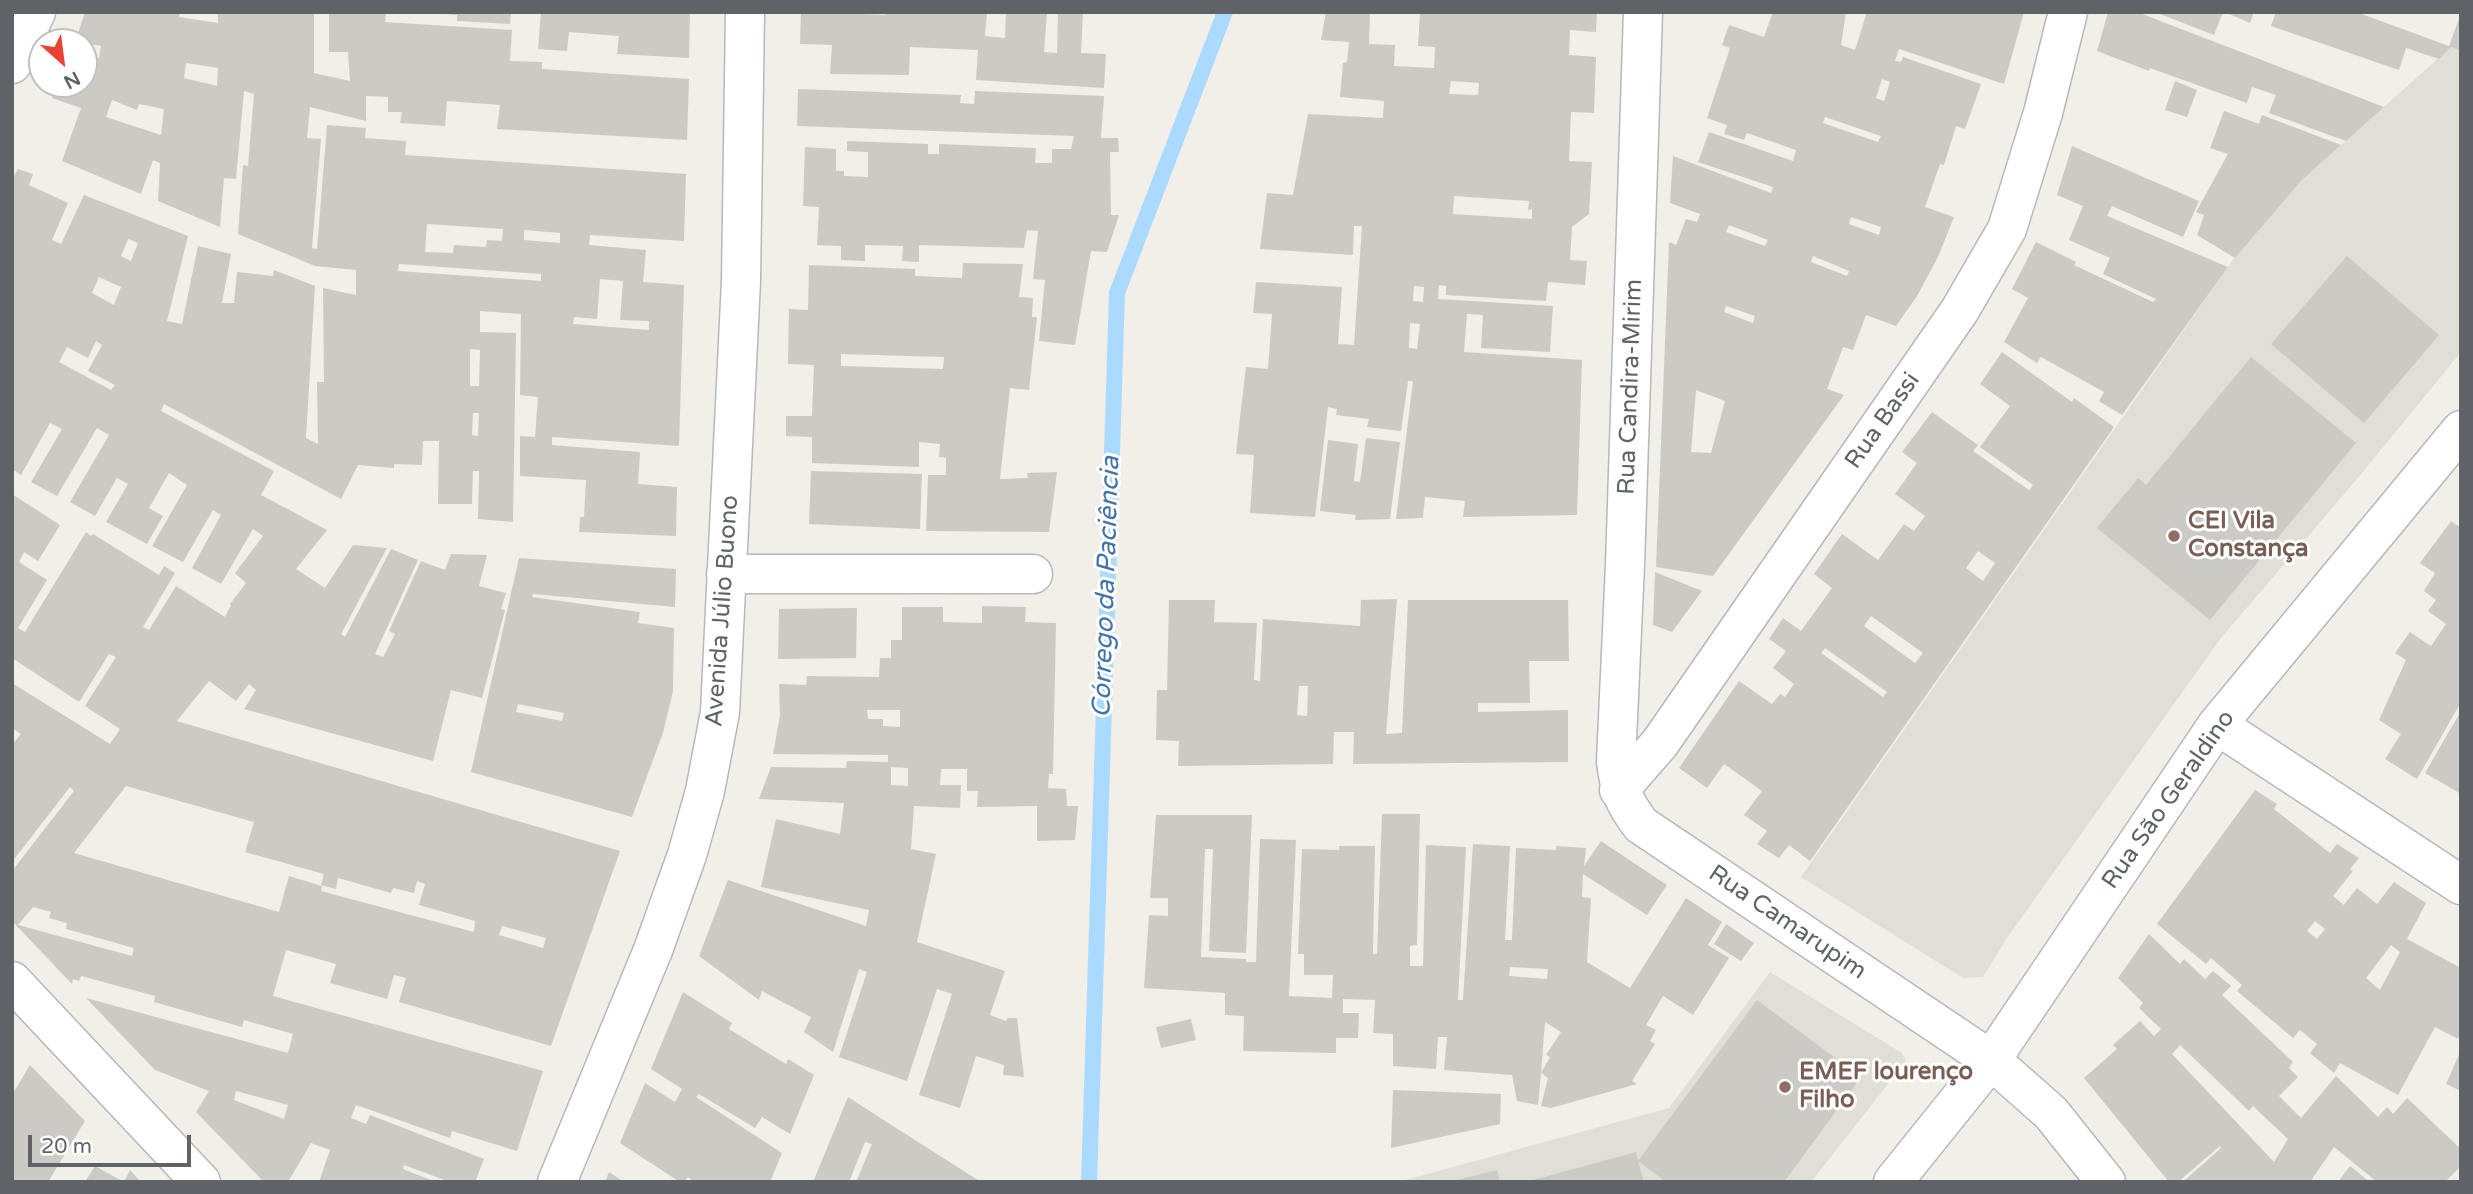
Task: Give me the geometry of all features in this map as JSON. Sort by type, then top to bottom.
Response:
[{"type":"street","points":[[12,64],[36,12]]},
{"type":"street","name":"Avenida Júlio Buono","points":[[557,1182],[653,950],[687,855],[705,791],[720,712],[741,281],[745,12]]},
{"type":"street","name":"Rua Candira-Mirim","points":[[1618,776],[1643,12]]},
{"type":"street","name":"Rua Bassi","points":[[1618,776],[1633,776],[1668,731],[1960,310],[2007,229],[2035,139],[2068,12]]},
{"type":"street","name":"Rua São Geraldino","points":[[1893,1182],[1991,1060],[2217,725],[2461,430]]},
{"type":"street","points":[[726,574],[1033,575]]},
{"type":"street","points":[[2217,725],[2461,885]]},
{"type":"street","name":"Rua Camarupim","points":[[1618,776],[1627,806],[1641,825],[1991,1060],[2051,1113],[2106,1182]]},
{"type":"street","points":[[12,981],[201,1182]]},
{"type":"shaded area","name":"CEI Vila Constança","points":[[2451,47],[2461,51],[2461,352],[2221,638],[2007,938],[1983,977],[1963,978],[1801,877],[2235,257],[2301,181]]},
{"type":"shaded area","name":"EMEF lourenço Filho","points":[[1770,972],[1902,1053],[1906,1061],[1811,1182],[1398,1182],[1669,1108]]},
{"type":"building","points":[[85,12],[180,12],[179,17],[218,23],[218,12],[314,12],[314,73],[350,81],[348,52],[329,52],[329,12],[386,12],[385,22],[512,30],[510,61],[542,62],[542,69],[689,79],[687,140],[497,129],[500,105],[447,101],[445,126],[400,123],[402,112],[388,112],[388,97],[366,96],[366,121],[310,107],[307,138],[321,139],[312,248],[317,249],[327,125],[366,128],[365,138],[406,141],[405,155],[686,174],[684,241],[590,235],[589,245],[646,250],[643,282],[684,285],[679,446],[552,437],[552,445],[640,452],[638,484],[677,487],[676,536],[579,532],[580,517],[584,517],[586,480],[520,476],[520,436],[535,437],[538,397],[520,395],[521,314],[480,311],[480,332],[516,333],[513,522],[478,519],[479,471],[473,471],[472,504],[438,504],[439,441],[423,441],[422,465],[394,464],[394,468],[358,465],[341,499],[164,404],[161,411],[274,471],[261,495],[327,530],[296,569],[325,588],[353,545],[387,548],[341,634],[345,637],[391,549],[418,560],[375,654],[383,657],[395,634],[389,631],[421,561],[445,570],[451,554],[487,555],[479,586],[506,593],[501,609],[505,610],[482,698],[451,690],[433,761],[244,709],[256,690],[249,684],[236,701],[209,681],[177,721],[620,851],[551,1046],[399,1002],[406,978],[394,975],[387,999],[330,983],[336,964],[286,950],[273,996],[543,1071],[517,1151],[452,1131],[450,1138],[356,1105],[351,1118],[366,1124],[370,1115],[484,1159],[475,1182],[450,1182],[404,1165],[403,1169],[436,1182],[319,1182],[330,1150],[311,1143],[288,1182],[264,1182],[196,1112],[209,1091],[155,1070],[86,998],[288,1053],[293,1034],[244,1020],[242,1027],[154,1002],[155,996],[81,976],[79,981],[73,979],[72,984],[12,921],[12,871],[74,791],[70,787],[12,862],[12,745],[21,734],[12,728],[12,683],[110,744],[120,729],[85,706],[116,657],[109,654],[79,702],[12,658],[12,494],[60,525],[38,561],[24,552],[19,562],[47,580],[18,628],[25,632],[86,532],[159,575],[164,566],[175,573],[143,627],[149,630],[176,586],[225,617],[230,604],[246,583],[235,573],[263,536],[253,529],[221,584],[192,568],[221,515],[213,510],[183,562],[152,546],[187,485],[169,473],[149,508],[163,516],[147,544],[106,522],[128,484],[117,478],[95,516],[70,502],[109,435],[97,428],[57,496],[31,482],[62,429],[50,423],[21,475],[12,469],[12,179],[18,169],[33,174],[29,185],[68,203],[52,240],[61,244],[84,195],[188,236],[167,321],[182,324],[198,246],[231,254],[222,303],[234,303],[237,272],[273,276],[274,270],[315,286],[306,438],[318,444],[317,382],[324,382],[323,288],[356,295],[356,270],[315,266],[238,234],[243,165],[248,166],[254,94],[244,91],[236,179],[224,178],[220,227],[158,201],[160,163],[153,160],[141,194],[62,161],[81,108],[52,98],[98,98],[98,58],[101,46],[98,46],[98,28],[80,28]],"holes":[[[186,63],[218,68],[217,86],[184,78]],[[112,100],[137,110],[139,104],[164,109],[161,135],[106,117]],[[427,224],[503,229],[502,241],[487,240],[486,247],[454,245],[453,253],[425,252]],[[524,230],[560,233],[560,243],[524,240]],[[128,239],[138,243],[131,261],[121,256]],[[399,264],[541,274],[541,281],[398,271]],[[99,277],[121,287],[114,305],[92,293]],[[600,279],[623,281],[620,320],[649,321],[649,330],[573,324],[574,317],[597,319]],[[96,341],[102,345],[88,371],[115,385],[111,390],[59,362],[67,347],[88,358]],[[470,349],[480,350],[479,386],[470,386]],[[473,413],[479,413],[478,436],[472,435]],[[126,786],[254,822],[245,852],[324,874],[321,885],[336,889],[338,878],[391,893],[393,888],[414,893],[417,881],[425,884],[419,905],[475,921],[474,932],[321,891],[322,886],[289,876],[279,912],[74,853]],[[33,907],[51,912],[49,918],[67,923],[66,929],[134,948],[132,956],[18,925]],[[502,926],[546,938],[543,948],[499,935]],[[236,1091],[288,1105],[284,1119],[234,1100]]]},
{"type":"building","points":[[446,12],[511,12],[510,24],[457,21],[457,15]]},
{"type":"building","points":[[541,12],[690,12],[689,58],[617,54],[619,36],[569,32],[567,51],[538,49]]},
{"type":"building","points":[[801,12],[885,15],[886,12],[987,12],[985,36],[1005,38],[1006,12],[1047,12],[1044,52],[1057,53],[1058,12],[1083,12],[1081,53],[1106,54],[1104,88],[976,80],[978,50],[910,47],[909,75],[830,74],[832,45],[800,44]]},
{"type":"building","points":[[1326,12],[1370,12],[1369,44],[1395,45],[1394,66],[1434,68],[1435,47],[1418,46],[1420,12],[1597,12],[1596,32],[1570,30],[1569,55],[1596,57],[1594,113],[1571,112],[1569,161],[1592,162],[1589,214],[1572,227],[1570,260],[1587,261],[1585,285],[1548,282],[1546,301],[1446,295],[1446,286],[1439,285],[1438,299],[1553,306],[1550,352],[1481,348],[1483,315],[1467,314],[1464,352],[1582,360],[1577,515],[1463,517],[1465,501],[1425,497],[1423,518],[1396,519],[1413,381],[1408,381],[1401,431],[1367,427],[1369,419],[1336,415],[1337,409],[1328,407],[1315,517],[1250,513],[1254,455],[1236,454],[1239,426],[1246,367],[1268,369],[1272,314],[1253,313],[1256,282],[1342,287],[1338,344],[1354,345],[1362,226],[1354,226],[1353,255],[1260,249],[1267,193],[1293,195],[1308,114],[1383,118],[1384,101],[1340,97],[1343,63],[1347,62],[1349,42],[1321,40]],"holes":[[[1451,81],[1479,83],[1478,95],[1449,94]],[[1454,196],[1529,201],[1528,210],[1532,209],[1532,219],[1453,214]],[[1414,286],[1424,287],[1423,302],[1413,301]],[[1410,323],[1420,324],[1417,349],[1409,348]]]},
{"type":"building","points":[[1773,12],[1846,12],[1841,45],[1855,50],[1867,12],[2024,12],[2004,84],[1899,49],[1895,61],[1901,62],[1903,57],[1981,84],[1965,129],[1956,126],[1944,165],[1940,164],[1925,207],[1954,217],[1938,257],[1917,296],[1896,326],[1866,315],[1853,350],[1843,347],[1827,389],[1844,395],[1713,576],[1656,567],[1669,242],[1676,245],[1686,219],[1697,222],[1700,214],[1670,203],[1673,156],[1771,193],[1773,187],[1698,162],[1709,132],[1793,161],[1796,150],[1747,133],[1744,140],[1724,134],[1727,125],[1707,118],[1730,48],[1722,45],[1729,25],[1764,37]],"holes":[[[1882,79],[1890,82],[1884,101],[1876,98]],[[1825,117],[1881,136],[1878,142],[1823,123]],[[1851,217],[1881,227],[1879,235],[1849,224]],[[1729,225],[1768,240],[1765,246],[1726,232]],[[1813,256],[1849,271],[1847,276],[1811,262]],[[1726,306],[1755,316],[1753,323],[1724,312]],[[1696,390],[1725,401],[1711,453],[1691,452]]]},
{"type":"building","points":[[2108,12],[2137,12],[2384,107],[2346,141],[2269,113],[2276,95],[2252,87],[2247,103],[2097,51]]},
{"type":"building","points":[[2155,12],[2223,12],[2214,35]]},
{"type":"building","points":[[2225,12],[2254,12],[2250,23]]},
{"type":"building","points":[[2276,12],[2356,12],[2449,46],[2461,13],[2461,51],[2451,47],[2439,59],[2406,48],[2399,70],[2271,26]]},
{"type":"building","points":[[2175,81],[2197,90],[2187,117],[2165,110]]},
{"type":"building","points":[[798,89],[961,95],[960,103],[974,104],[975,91],[1104,96],[1101,138],[1118,138],[1119,152],[1110,152],[1111,215],[1119,215],[1107,252],[1091,251],[1075,345],[1039,341],[1045,280],[1033,279],[1038,231],[1027,230],[1024,248],[919,245],[919,262],[902,261],[903,246],[865,245],[865,261],[841,260],[841,246],[817,245],[819,207],[803,206],[805,147],[836,149],[836,171],[844,171],[844,176],[868,177],[868,152],[847,151],[847,141],[928,144],[928,154],[939,154],[939,144],[1036,148],[1035,163],[1052,163],[1052,149],[1071,149],[1074,136],[797,126]]},
{"type":"building","points":[[2224,111],[2259,124],[2262,115],[2341,145],[2301,181],[2235,258],[2197,235],[2204,215],[2196,212],[2228,154],[2210,148]]},
{"type":"building","points":[[2072,146],[2199,201],[2183,237],[2112,206],[2107,216],[2228,267],[2122,415],[2099,401],[2104,392],[2041,357],[2037,363],[2004,342],[2028,298],[2012,289],[2036,242],[2076,262],[2074,265],[2153,302],[2156,299],[2103,274],[2110,258],[2069,240],[2083,206],[2057,195]]},
{"type":"building","points":[[2347,256],[2439,335],[2364,423],[2271,344]]},
{"type":"building","points":[[963,263],[1023,264],[1019,297],[1033,298],[1032,317],[1037,317],[1029,390],[1010,388],[1000,479],[1028,478],[1027,473],[1057,472],[1049,532],[926,531],[928,475],[946,475],[946,458],[939,457],[940,444],[919,442],[919,467],[812,463],[812,437],[786,436],[786,416],[812,416],[814,365],[788,364],[789,309],[808,310],[809,265],[915,269],[915,276],[962,278]],"holes":[[[841,354],[944,357],[943,369],[841,366]]]},
{"type":"building","points":[[2002,352],[2072,402],[2074,398],[2114,427],[1810,861],[1789,845],[1779,858],[1757,844],[1767,831],[1744,815],[1762,791],[1724,764],[1707,788],[1679,768],[1739,681],[1772,704],[1780,694],[1785,697],[1794,684],[1773,668],[1786,651],[1769,639],[1783,618],[1801,631],[1832,588],[1814,574],[1842,534],[1878,560],[1904,524],[1914,531],[1925,516],[1895,494],[1917,463],[1902,452],[1932,412],[1978,445],[1973,451],[2029,490],[2033,485],[1980,447],[2010,406],[1980,384]],"holes":[[[1978,551],[1995,563],[1983,581],[1966,568]],[[1871,616],[1923,653],[1915,663],[1864,626]],[[1825,648],[1887,692],[1883,697],[1821,653]]]},
{"type":"building","points":[[2251,357],[2356,443],[2210,620],[2097,528],[2138,478],[2146,485]]},
{"type":"building","points":[[1366,438],[1400,442],[1390,519],[1355,520],[1356,515],[1320,511],[1328,440],[1358,444],[1354,481],[1360,482]]},
{"type":"building","points":[[811,471],[922,474],[920,529],[809,524]]},
{"type":"building","points":[[2451,521],[2461,528],[2461,702],[2417,779],[2385,759],[2401,734],[2379,720],[2406,660],[2395,653],[2410,632],[2431,646],[2446,624],[2428,611],[2436,600],[2424,591],[2435,573],[2420,563]]},
{"type":"building","points":[[519,558],[676,569],[675,607],[533,594],[532,597],[640,612],[638,623],[674,628],[673,691],[663,733],[632,817],[471,772]],"holes":[[[518,704],[564,713],[562,721],[516,712]]]},
{"type":"building","points":[[1655,572],[1702,591],[1672,632],[1653,625]]},
{"type":"building","points":[[1397,599],[1386,734],[1402,733],[1408,600],[1568,600],[1569,661],[1529,661],[1530,703],[1478,703],[1478,712],[1568,710],[1568,762],[1353,764],[1354,732],[1334,732],[1333,764],[1178,766],[1179,741],[1156,740],[1157,690],[1167,690],[1169,600],[1215,600],[1214,622],[1257,623],[1254,680],[1260,681],[1263,619],[1360,626],[1361,600]],"holes":[[[1299,686],[1308,686],[1307,716],[1297,715]]]},
{"type":"building","points":[[982,606],[1026,607],[1025,622],[1056,623],[1053,774],[1049,774],[1048,788],[1066,789],[1067,806],[1078,806],[1075,840],[1037,841],[1037,806],[977,807],[978,791],[967,791],[967,769],[941,769],[940,785],[961,785],[960,808],[914,806],[911,849],[936,854],[917,942],[1005,971],[990,1015],[1006,1021],[1007,1018],[1017,1018],[1024,1077],[1003,1075],[1004,1065],[976,1056],[960,1108],[919,1095],[952,994],[937,989],[907,1081],[839,1057],[867,972],[859,969],[833,1052],[804,1032],[811,1017],[762,991],[759,1000],[699,956],[728,880],[866,926],[869,910],[761,887],[776,819],[840,834],[844,803],[759,799],[771,767],[846,768],[847,761],[888,762],[888,755],[773,754],[780,715],[779,684],[806,685],[807,676],[879,677],[880,658],[891,658],[891,640],[902,640],[902,607],[943,607],[943,622],[982,623]],"holes":[[[867,710],[900,710],[900,727],[883,726],[883,719],[868,719]],[[891,767],[908,768],[908,786],[891,785]]]},
{"type":"building","points":[[857,608],[856,658],[778,659],[779,609]]},
{"type":"building","points":[[2461,711],[2461,794],[2425,773]]},
{"type":"building","points":[[2255,790],[2277,804],[2274,809],[2330,853],[2337,844],[2359,858],[2350,869],[2353,871],[2333,896],[2344,905],[2357,888],[2377,904],[2394,882],[2426,903],[2407,939],[2461,968],[2461,1032],[2458,1039],[2435,1027],[2398,1095],[2340,1063],[2334,1073],[2310,1053],[2317,1044],[2300,1030],[2293,1038],[2237,991],[2242,985],[2211,958],[2206,964],[2157,924]],"holes":[[[2315,921],[2325,929],[2317,939],[2307,931]],[[2391,945],[2400,952],[2380,990],[2366,978]]]},
{"type":"building","points":[[1382,814],[1420,814],[1417,945],[1410,946],[1410,966],[1423,966],[1426,845],[1466,847],[1458,1000],[1463,1000],[1473,844],[1510,846],[1505,940],[1512,940],[1516,848],[1586,848],[1584,866],[1601,841],[1667,885],[1647,915],[1583,874],[1582,897],[1591,898],[1587,962],[1630,988],[1686,898],[1722,922],[1708,945],[1729,958],[1693,1015],[1663,996],[1646,1025],[1656,1030],[1650,1041],[1655,1044],[1632,1081],[1637,1084],[1551,1108],[1541,1106],[1548,1078],[1541,1073],[1538,1105],[1517,1101],[1512,1075],[1444,1070],[1447,1037],[1438,1037],[1436,1069],[1393,1066],[1393,1034],[1373,1033],[1375,1000],[1343,999],[1343,1013],[1359,1013],[1358,1038],[1336,1038],[1336,1053],[1243,1051],[1244,1016],[1225,1015],[1225,993],[1144,988],[1149,915],[1168,916],[1168,898],[1150,898],[1156,815],[1252,815],[1246,953],[1209,951],[1213,849],[1205,849],[1201,957],[1256,962],[1260,839],[1296,840],[1289,996],[1332,998],[1333,975],[1304,975],[1304,954],[1298,954],[1302,849],[1339,850],[1339,846],[1375,846],[1373,954],[1377,954]],"holes":[[[1510,967],[1548,969],[1547,979],[1509,976]],[[1545,1022],[1561,1032],[1546,1055],[1550,1057],[1541,1073]]]},
{"type":"building","points":[[1726,924],[1754,943],[1741,961],[1714,944]]},
{"type":"building","points":[[2149,934],[2180,964],[2184,959],[2205,979],[2213,971],[2231,986],[2222,995],[2293,1062],[2289,1068],[2298,1077],[2279,1096],[2301,1118],[2336,1076],[2378,1117],[2387,1107],[2393,1114],[2407,1098],[2461,1149],[2461,1166],[2445,1182],[2377,1182],[2334,1147],[2310,1182],[2187,1182],[2185,1180],[2221,1148],[2220,1146],[2178,1182],[2169,1182],[2084,1078],[2117,1049],[2113,1045],[2140,1021],[2154,1036],[2161,1029],[2139,1008],[2143,1003],[2118,978]],"holes":[[[2180,1045],[2249,1111],[2253,1106],[2288,1139],[2274,1162],[2172,1054]]]},
{"type":"building","points":[[683,992],[732,1023],[729,1029],[786,1064],[788,1059],[814,1075],[790,1134],[762,1117],[755,1128],[699,1094],[696,1097],[782,1153],[770,1182],[695,1182],[688,1177],[684,1182],[680,1182],[620,1143],[645,1083],[675,1102],[682,1089],[651,1069]]},
{"type":"building","points":[[1757,1000],[1861,1077],[1784,1182],[1666,1182],[1638,1161]]},
{"type":"building","points":[[1191,1019],[1196,1040],[1161,1048],[1156,1027]]},
{"type":"building","points":[[2461,1050],[2461,1091],[2446,1084]]},
{"type":"building","points":[[30,1065],[85,1121],[48,1182],[12,1182],[12,1095]]},
{"type":"building","points":[[1393,1090],[1501,1094],[1500,1124],[1391,1148]]},
{"type":"building","points":[[848,1097],[981,1182],[856,1182],[872,1144],[865,1142],[849,1182],[813,1182]]},
{"type":"building","points":[[1636,1152],[1644,1182],[1526,1182]]},
{"type":"building","points":[[95,1166],[124,1182],[85,1182]]},
{"type":"building","points":[[2350,1166],[2370,1182],[2338,1182]]},
{"type":"building","points":[[130,1170],[141,1182],[124,1182]]},
{"type":"building","points":[[1497,1170],[1500,1182],[1453,1182],[1453,1181]]},
{"type":"building","points":[[609,1172],[624,1182],[605,1182]]},
{"type":"waterway","name":"Córrego da Paciência","points":[[1089,1182],[1117,293],[1225,12]]},
{"type":"place","name":"CEI Vila Constança","points":[[2174,536]]},
{"type":"place","name":"EMEF lourenço Filho","points":[[1785,1087]]}]
